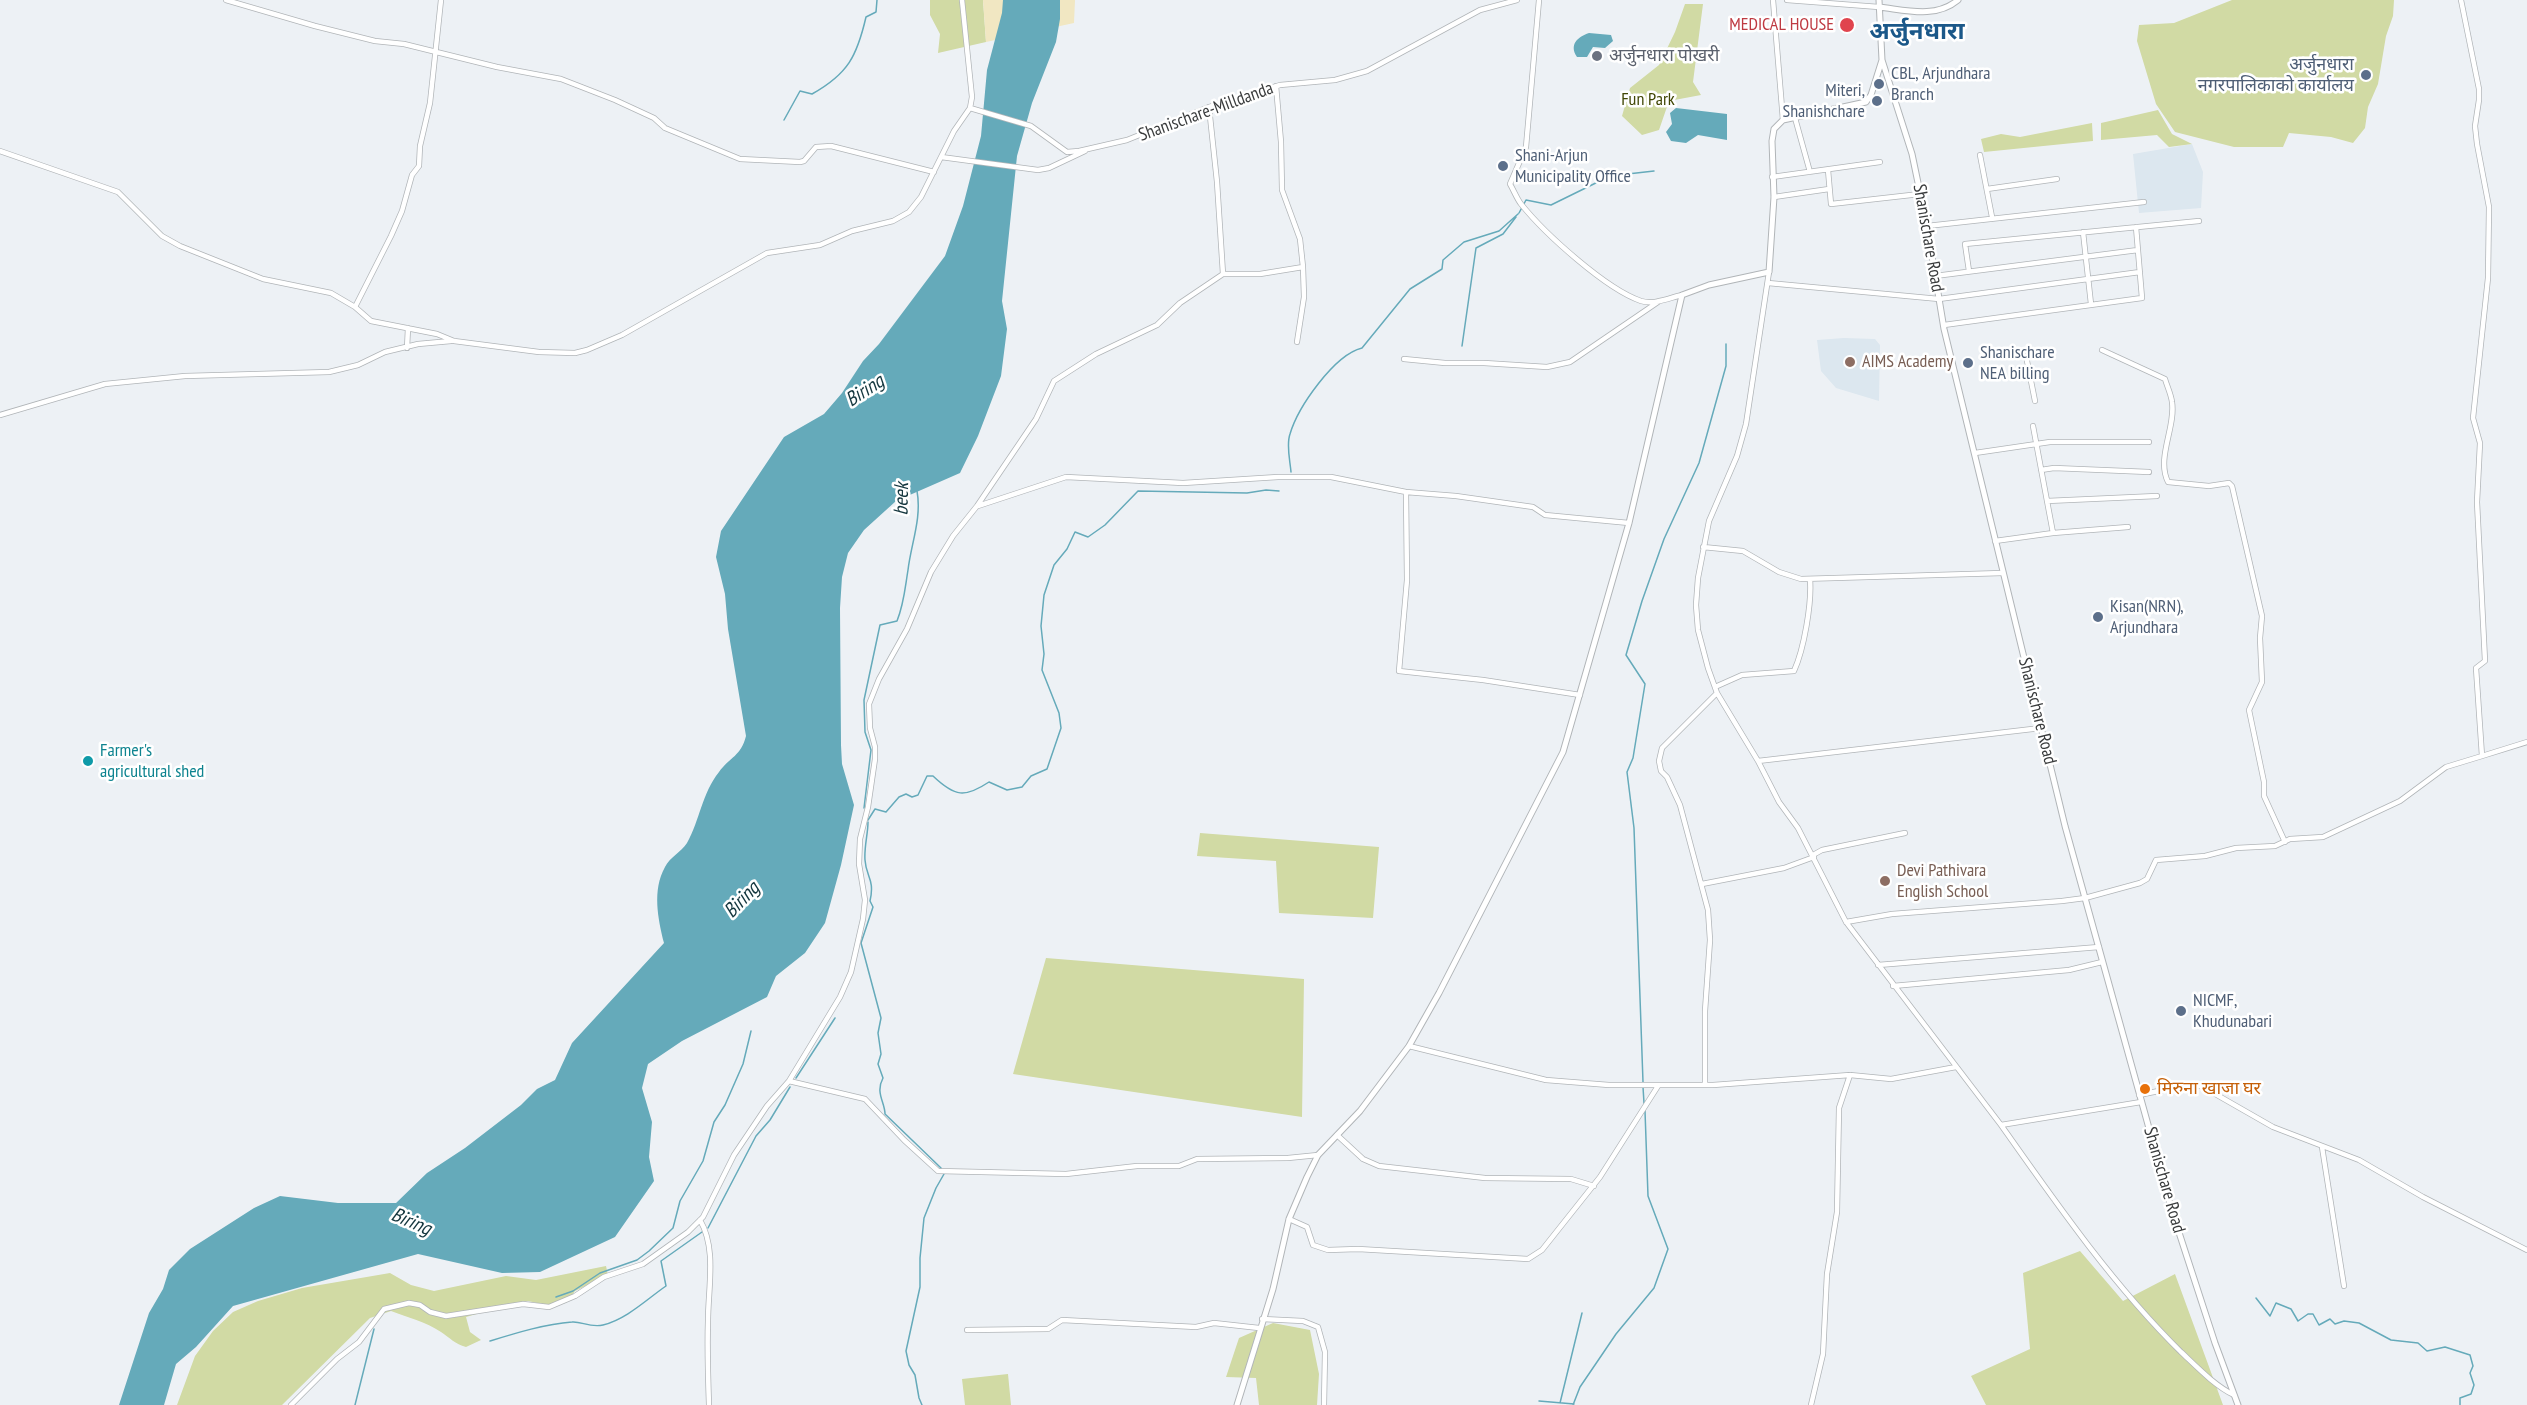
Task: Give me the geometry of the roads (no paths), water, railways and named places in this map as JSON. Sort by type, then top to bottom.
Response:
[{"type":"street","points":[[226,0],[335,31],[561,79],[633,108],[654,118],[666,128],[740,159],[800,162],[804,161],[816,147],[822,145],[934,172]]},
{"type":"street","points":[[355,307],[391,236],[402,211],[412,175],[419,166],[420,146],[430,103],[441,0]]},
{"type":"street","points":[[0,415],[105,384],[185,376],[329,372],[358,365],[385,352],[418,344],[454,341],[539,352],[563,353],[587,350],[622,335],[766,254],[820,245],[852,231],[893,221],[914,207],[954,131],[970,108],[972,97],[962,0]]},
{"type":"street","name":"Shanischare-Milldanda","points":[[970,108],[1031,126],[1067,152],[1092,148],[1127,140],[1209,107],[1276,87],[1335,80],[1367,71],[1480,9],[1517,0]]},
{"type":"street","points":[[1539,0],[1526,147],[1510,184],[1520,203],[1567,252],[1612,285],[1642,301],[1658,302]]},
{"type":"street","points":[[1773,0],[1783,120]]},
{"type":"street","points":[[1787,0],[1879,3],[1926,13],[1936,11],[1958,0]]},
{"type":"street","points":[[2461,0],[2479,89],[2475,126],[2476,144],[2489,207],[2488,278],[2473,418],[2480,443],[2477,502],[2485,662],[2476,668],[2482,756]]},
{"type":"street","name":"Shanischare Road","points":[[1879,3],[1882,60],[1912,154],[1944,326],[2041,728],[2102,962],[2172,1211],[2215,1343],[2238,1405]]},
{"type":"street","points":[[1882,60],[1871,95],[1866,102],[1783,120],[1774,129],[1772,141],[1774,197],[1768,283],[1756,345],[1746,424],[1737,456],[1709,521],[1703,548],[1697,584],[1698,630],[1716,690],[1813,856],[1846,922],[2082,1235],[2154,1324],[2207,1376],[2235,1395]]},
{"type":"street","points":[[1276,87],[1282,190],[1300,239],[1303,267],[1304,297],[1297,342]]},
{"type":"street","points":[[1209,107],[1223,274]]},
{"type":"street","points":[[1795,118],[1810,172]]},
{"type":"street","points":[[941,158],[1038,170],[1049,168],[1092,148]]},
{"type":"street","points":[[0,151],[118,192],[162,236],[180,246],[263,279],[331,293],[355,307],[371,321],[437,334],[454,341]]},
{"type":"street","points":[[1980,155],[1992,217]]},
{"type":"street","points":[[1772,177],[1880,162]]},
{"type":"street","points":[[1828,170],[1831,204],[1920,194]]},
{"type":"street","points":[[1987,189],[2057,179]]},
{"type":"street","points":[[1774,197],[1830,189]]},
{"type":"street","points":[[1927,226],[1992,217],[2144,202]]},
{"type":"street","points":[[1969,271],[1965,244],[2199,221]]},
{"type":"street","points":[[1944,326],[2142,298],[2136,227]]},
{"type":"street","points":[[2082,232],[2091,304]]},
{"type":"street","points":[[1935,276],[2138,250]]},
{"type":"street","points":[[291,1405],[337,1359],[358,1342],[384,1309],[409,1304],[420,1305],[430,1312],[446,1316],[523,1304],[549,1307],[557,1305],[604,1277],[643,1264],[700,1221],[734,1155],[767,1106],[789,1081],[829,1016],[851,972],[865,900],[860,864],[860,839],[868,807],[875,759],[869,704],[879,679],[907,629],[931,572],[953,536],[977,506],[1036,420],[1054,381],[1096,354],[1156,325],[1180,303],[1223,274],[1260,274],[1303,267]]},
{"type":"street","points":[[1404,359],[1547,367],[1570,362],[1658,302],[1709,285],[1769,272]]},
{"type":"street","points":[[1768,283],[1939,299],[2140,272]]},
{"type":"street","points":[[1237,1405],[1259,1328],[1273,1289],[1289,1219],[1318,1155],[1360,1111],[1409,1046],[1439,993],[1563,752],[1629,523],[1682,295]]},
{"type":"street","points":[[407,348],[408,328]]},
{"type":"street","points":[[2102,350],[2165,379],[2173,403],[2166,444],[2165,475],[2168,482],[2209,486],[2229,483],[2232,486],[2262,616],[2260,639],[2262,682],[2249,710],[2264,782],[2264,796],[2284,842]]},
{"type":"street","points":[[2026,356],[2035,401]]},
{"type":"street","points":[[2033,426],[2053,533]]},
{"type":"street","points":[[1976,453],[2037,443],[2149,442]]},
{"type":"street","points":[[2042,470],[2054,468],[2149,472]]},
{"type":"street","points":[[977,506],[1066,477],[1183,483],[1287,476],[1331,477],[1406,492],[1456,496],[1533,507],[1545,515],[1629,523]]},
{"type":"street","points":[[1406,492],[1407,580],[1399,671],[1483,680],[1580,695]]},
{"type":"street","points":[[2047,501],[2157,496]]},
{"type":"street","points":[[1995,541],[2053,533],[2128,527]]},
{"type":"street","points":[[1703,548],[1743,551],[1790,577],[1810,579],[2003,573]]},
{"type":"street","points":[[1705,1084],[1705,1011],[1710,940],[1708,910],[1680,805],[1667,777],[1661,771],[1659,761],[1662,748],[1716,690],[1742,675],[1794,671],[1800,659],[1809,610],[1810,579]]},
{"type":"street","points":[[1758,761],[2041,728]]},
{"type":"street","points":[[1846,922],[1892,914],[2085,898],[2140,883],[2147,879],[2156,860],[2205,856],[2236,848],[2275,846],[2290,839],[2323,837],[2400,801],[2446,767],[2527,742]]},
{"type":"street","points":[[1702,884],[1784,868],[1822,850],[1905,833]]},
{"type":"street","points":[[1878,965],[2099,947]]},
{"type":"street","points":[[1893,986],[2069,970],[2102,962]]},
{"type":"street","points":[[1409,1046],[1546,1080],[1658,1086],[1850,1075],[1891,1079],[1956,1067]]},
{"type":"street","points":[[1811,1405],[1822,1354],[1827,1274],[1837,1212],[1839,1108],[1850,1075]]},
{"type":"street","points":[[789,1081],[865,1099],[904,1140],[938,1171],[1066,1174],[1137,1166],[1179,1166],[1197,1159],[1288,1158],[1318,1155]]},
{"type":"street","points":[[2139,1095],[2193,1084],[2203,1087],[2273,1127],[2359,1160],[2408,1189],[2527,1250]]},
{"type":"street","points":[[1289,1219],[1308,1227],[1313,1245],[1328,1250],[1358,1249],[1528,1259],[1542,1250],[1593,1186],[1658,1086]]},
{"type":"street","points":[[2001,1125],[2141,1102]]},
{"type":"street","points":[[1337,1135],[1363,1159],[1379,1166],[1485,1178],[1571,1179],[1593,1186]]},
{"type":"street","points":[[2322,1147],[2344,1286]]},
{"type":"street","points":[[700,1221],[708,1233],[710,1253],[709,1405]]},
{"type":"street","points":[[1262,1319],[1303,1321],[1318,1327],[1325,1352],[1324,1405]]},
{"type":"street","points":[[967,1330],[1048,1329],[1053,1327],[1057,1321],[1062,1320],[1196,1327],[1214,1323],[1259,1328]]},
{"type":"water","name":"Biring","points":[[1003,0],[1060,0],[1060,19],[1056,42],[1032,103],[1017,156],[1002,301],[1007,329],[1001,376],[978,436],[960,473],[896,501],[864,530],[848,553],[842,577],[840,608],[841,745],[842,764],[854,805],[825,923],[805,953],[776,976],[767,997],[682,1041],[648,1064],[642,1088],[652,1122],[649,1157],[654,1181],[615,1237],[540,1272],[502,1273],[418,1254],[233,1306],[196,1347],[176,1364],[164,1405],[119,1405],[149,1313],[163,1289],[169,1270],[190,1249],[254,1208],[280,1196],[338,1203],[396,1203],[427,1173],[465,1148],[521,1105],[537,1089],[555,1080],[572,1043],[664,943],[657,905],[661,876],[667,863],[687,843],[713,780],[738,752],[746,736],[728,629],[725,594],[716,557],[721,531],[784,437],[824,414],[945,256],[963,206],[981,136],[987,70],[1002,13]]},
{"type":"water","points":[[1589,33],[1611,35],[1613,41],[1605,48],[1593,47],[1587,57],[1577,57],[1574,45],[1581,37]]},
{"type":"water","points":[[1676,108],[1727,114],[1727,140],[1698,135],[1686,143],[1671,141],[1666,132],[1672,124],[1670,113]]},
{"type":"waterway","points":[[784,120],[800,91],[812,94],[843,71],[859,43],[866,17],[876,12],[877,0]]},
{"type":"waterway","points":[[1519,213],[1526,200],[1551,205],[1610,176],[1654,171]]},
{"type":"waterway","points":[[1291,472],[1288,448],[1294,423],[1309,397],[1329,371],[1351,353],[1362,348],[1410,289],[1442,269],[1443,260],[1464,242],[1499,231],[1518,214]]},
{"type":"waterway","points":[[1462,346],[1476,248],[1503,234],[1516,217]]},
{"type":"waterway","points":[[1643,1082],[1634,828],[1627,772],[1633,758],[1645,684],[1626,655],[1664,539],[1699,463],[1726,366],[1726,344]]},
{"type":"waterway","points":[[868,820],[875,809],[886,812],[899,797],[906,794],[912,797],[918,795],[927,776],[933,776],[954,791],[967,793],[989,782],[1007,790],[1022,787],[1031,776],[1047,769],[1061,728],[1059,713],[1042,670],[1044,654],[1041,626],[1044,595],[1054,565],[1067,549],[1075,532],[1088,537],[1105,525],[1138,491],[1247,493],[1266,490],[1279,491]]},
{"type":"waterway","name":"beek","points":[[864,808],[871,750],[865,732],[864,700],[880,625],[897,621],[901,608],[917,521],[917,491]]},
{"type":"waterway","points":[[868,822],[865,860],[871,883],[870,901],[873,907],[861,943],[881,1018],[878,1033],[881,1054],[878,1064],[883,1078],[880,1088],[881,1097],[885,1114],[941,1168]]},
{"type":"waterway","points":[[796,1078],[835,1018]]},
{"type":"waterway","points":[[556,1297],[573,1291],[600,1273],[637,1260],[673,1228],[680,1201],[703,1161],[714,1122],[725,1105],[743,1064],[751,1031]]},
{"type":"waterway","points":[[708,1228],[756,1136],[770,1120],[790,1087]]},
{"type":"waterway","points":[[1643,1087],[1644,1103]]},
{"type":"waterway","points":[[1573,1405],[1580,1387],[1616,1334],[1654,1288],[1668,1249],[1648,1196],[1645,1111]]},
{"type":"waterway","points":[[922,1405],[915,1375],[909,1365],[906,1351],[920,1287],[924,1218],[944,1174]]},
{"type":"waterway","points":[[490,1341],[551,1325],[575,1322],[598,1326],[620,1318],[666,1286],[661,1261],[702,1232]]},
{"type":"waterway","points":[[2256,1298],[2270,1316],[2276,1303],[2291,1309],[2298,1321],[2308,1314],[2313,1314],[2319,1325],[2330,1319],[2335,1324],[2344,1321],[2359,1323],[2391,1340],[2418,1343],[2427,1351],[2445,1347],[2470,1355],[2473,1366],[2470,1373],[2474,1385],[2471,1394],[2460,1398],[2460,1405]]},
{"type":"waterway","points":[[1560,1403],[1582,1313]]},
{"type":"waterway","points":[[355,1405],[374,1329]]},
{"type":"waterway","points":[[1539,1401],[1574,1404]]},
{"type":"place","name":"MEDICAL HOUSE","points":[[1847,25]]},
{"type":"place","name":"अर्जुनधारा पोखरी","points":[[1597,56]]},
{"type":"place","name":"अर्जुनधारा नगरपालिकाको कार्यालय","points":[[2366,75]]},
{"type":"place","name":"CBL, Arjundhara Branch","points":[[1879,84]]},
{"type":"place","name":"Miteri, Shanishchare","points":[[1877,101]]},
{"type":"place","name":"Shani-Arjun Municipality Office","points":[[1503,166]]},
{"type":"place","name":"AIMS Academy","points":[[1850,362]]},
{"type":"place","name":"Shanischare NEA billing","points":[[1968,363]]},
{"type":"place","name":"Kisan(NRN), Arjundhara","points":[[2098,617]]},
{"type":"place","name":"Farmer's agricultural shed","points":[[88,761]]},
{"type":"place","name":"Devi Pathivara English School","points":[[1885,881]]},
{"type":"place","name":"NICMF, Khudunabari","points":[[2181,1011]]},
{"type":"place","name":"मिरुना खाजा घर","points":[[2145,1089]]},
{"type":"district","name":"अर्जुनधारा","points":[[1917,32]]},
{"type":"park label","name":"Fun Park","points":[[1648,100]]}]
